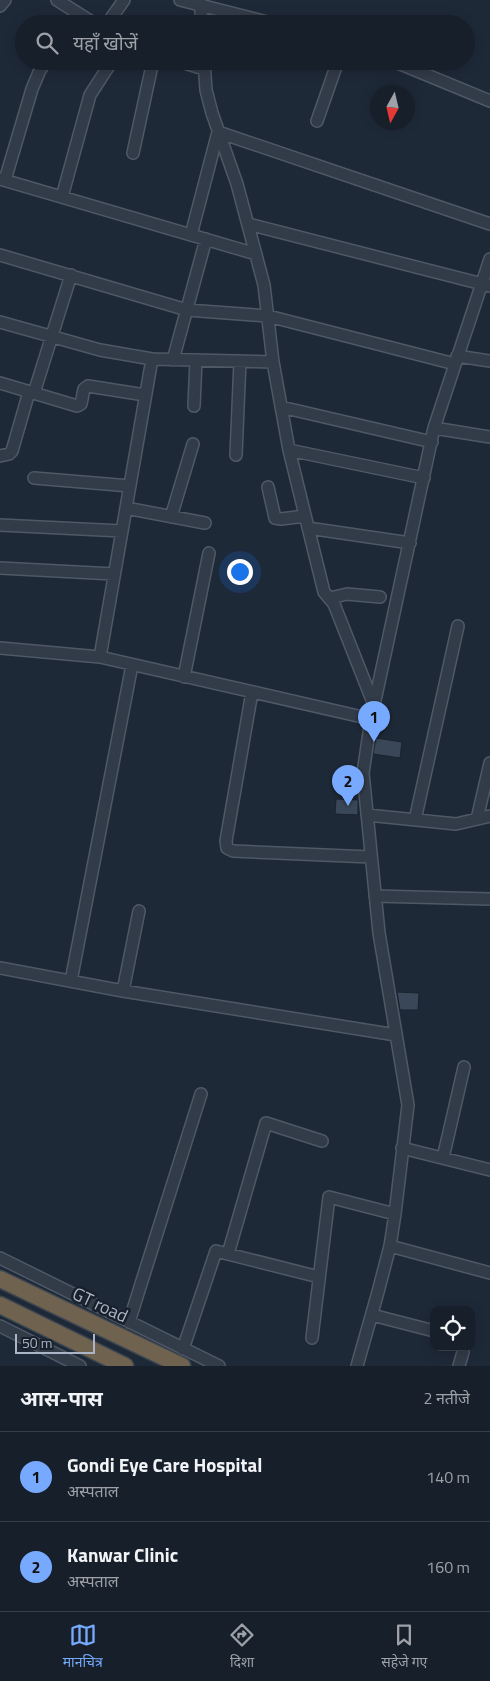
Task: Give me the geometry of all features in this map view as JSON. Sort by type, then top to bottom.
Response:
[{"type":"highway","name":"GT road","points":[[0,1279],[182,1366]]},
{"type":"highway","points":[[0,1305],[125,1366]]},
{"type":"street","points":[[0,6],[5,0]]},
{"type":"street","points":[[57,0],[72,15]]},
{"type":"street","points":[[114,15],[124,0]]},
{"type":"street","points":[[180,0],[201,3],[243,15]]},
{"type":"street","points":[[40,70],[32,89],[3,180],[256,254]]},
{"type":"street","points":[[62,197],[90,94],[106,70]]},
{"type":"street","points":[[133,153],[150,70]]},
{"type":"street","points":[[204,70],[206,90],[218,132],[238,184],[264,285],[273,362],[289,450],[324,592],[334,604],[374,705]]},
{"type":"street","points":[[317,121],[335,70]]},
{"type":"street","points":[[415,70],[490,102]]},
{"type":"street","points":[[192,235],[218,132]]},
{"type":"street","points":[[218,132],[490,224]]},
{"type":"street","points":[[248,224],[486,285]]},
{"type":"street","points":[[174,360],[206,239]]},
{"type":"street","points":[[0,255],[187,310],[268,316],[456,360],[490,361]]},
{"type":"street","points":[[357,1366],[390,1246],[408,1105],[379,933],[362,773],[371,719],[434,428],[456,360],[486,285],[490,258]]},
{"type":"street","points":[[0,456],[9,454],[12,451],[71,276]]},
{"type":"street","points":[[0,322],[100,350],[152,359],[273,362]]},
{"type":"street","points":[[100,657],[152,359]]},
{"type":"street","points":[[194,406],[196,360]]},
{"type":"street","points":[[236,455],[240,361]]},
{"type":"street","points":[[0,383],[78,406],[81,404],[84,389],[88,386],[146,395]]},
{"type":"street","points":[[281,407],[432,442]]},
{"type":"street","points":[[434,428],[490,437]]},
{"type":"street","points":[[171,517],[193,444]]},
{"type":"street","points":[[289,450],[424,478]]},
{"type":"street","points":[[34,478],[130,486]]},
{"type":"street","points":[[268,486],[276,518],[306,522],[410,543]]},
{"type":"street","points":[[126,508],[205,523]]},
{"type":"street","points":[[0,525],[122,531]]},
{"type":"street","points":[[184,677],[210,553]]},
{"type":"street","points":[[0,568],[114,574]]},
{"type":"street","points":[[330,598],[347,594],[380,597]]},
{"type":"street","points":[[415,820],[458,626]]},
{"type":"street","points":[[0,648],[100,657],[371,719]]},
{"type":"street","points":[[71,981],[132,664]]},
{"type":"street","points":[[252,692],[226,840],[227,848],[233,851],[371,857]]},
{"type":"street","points":[[477,820],[490,763]]},
{"type":"street","points":[[367,815],[456,824],[490,816]]},
{"type":"street","points":[[375,896],[490,899]]},
{"type":"street","points":[[123,991],[139,911]]},
{"type":"street","points":[[0,968],[123,991],[396,1035]]},
{"type":"street","points":[[443,1158],[464,1067]]},
{"type":"street","points":[[129,1322],[201,1094]]},
{"type":"street","points":[[228,1254],[266,1123],[322,1141]]},
{"type":"street","points":[[402,1148],[490,1170]]},
{"type":"street","points":[[312,1338],[329,1197],[395,1214]]},
{"type":"street","points":[[390,1246],[490,1273]]},
{"type":"street","points":[[183,1349],[216,1251],[319,1277]]},
{"type":"street","points":[[0,1258],[219,1366]]},
{"type":"street","points":[[372,1315],[430,1329]]},
{"type":"street","points":[[0,1326],[80,1366]]},
{"type":"street","points":[[459,1366],[463,1351]]},
{"type":"building","points":[[376,738],[402,742],[400,758],[373,754]]},
{"type":"building","points":[[336,799],[358,800],[358,815],[335,814]]},
{"type":"building","points":[[397,992],[419,993],[418,1010],[400,1010]]},
{"type":"place","name":"Gondi Eye Care Hospital","points":[[374,742]]},
{"type":"place","name":"Kanwar Clinic","points":[[348,806]]}]
